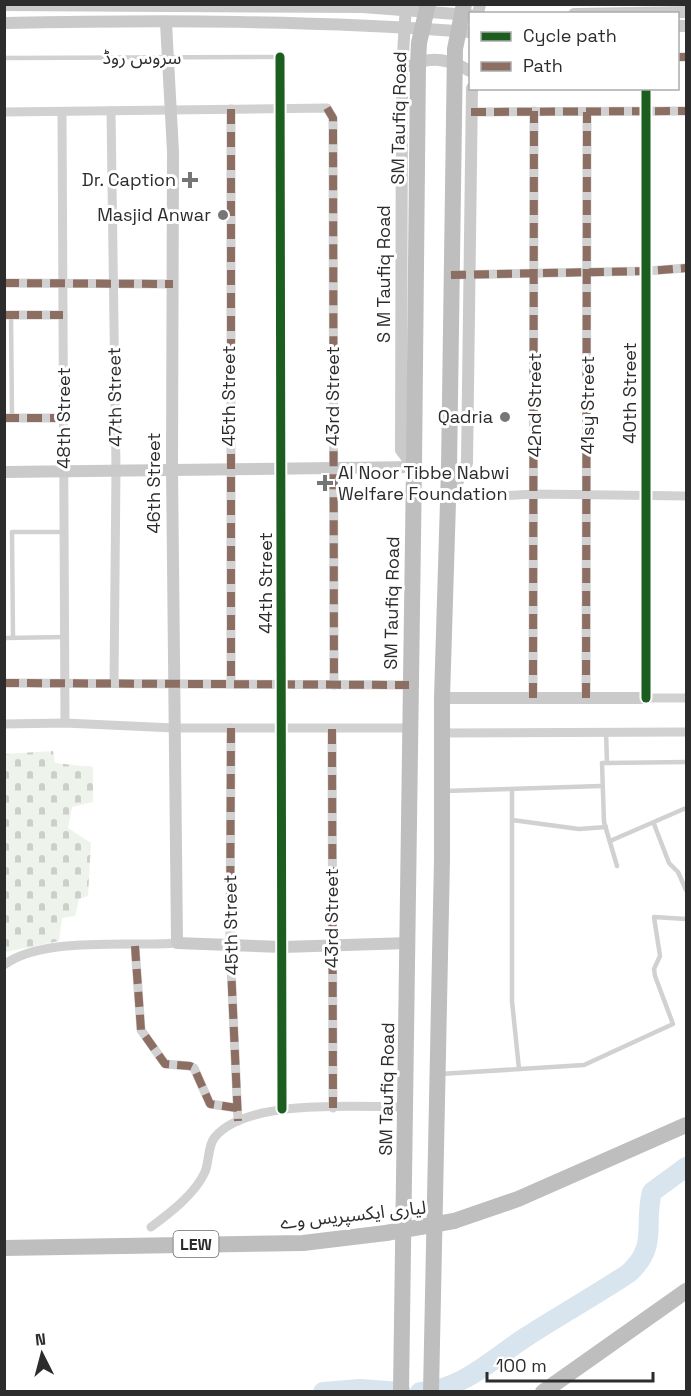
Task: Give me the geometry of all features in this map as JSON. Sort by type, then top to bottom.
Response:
[{"type":"highway","name":"SM Taufiq Road","points":[[401,1392],[409,943],[409,685],[414,467],[418,64],[419,43],[428,4]]},
{"type":"highway","points":[[431,1392],[436,1201],[442,698],[449,499],[455,49],[464,4]]},
{"type":"highway","name":"لیاری ایکسپریس وے","points":[[4,1248],[303,1243],[421,1229],[475,1215],[518,1199],[687,1125]]},
{"type":"highway","points":[[543,1392],[687,1291]]},
{"type":"street","points":[[4,5],[406,6],[469,15]]},
{"type":"street","name":"S M Taufiq Road","points":[[406,6],[402,71],[401,450],[414,467]]},
{"type":"street","points":[[4,23],[268,21],[469,32]]},
{"type":"street","name":"46th Street","points":[[166,23],[173,152],[172,468],[177,943]]},
{"type":"street","name":"44th Street","points":[[280,57],[283,467],[282,1109]]},
{"type":"street","points":[[402,71],[419,62],[437,59],[456,63],[469,69]]},
{"type":"street","points":[[449,499],[468,463],[472,90]]},
{"type":"street","name":"40th Street","points":[[646,90],[646,698]]},
{"type":"street","name":"43rd Street","points":[[282,109],[327,108],[333,118],[334,685]]},
{"type":"street","name":"45th Street","points":[[231,109],[229,468],[231,683]]},
{"type":"street","points":[[4,112],[282,109]]},
{"type":"street","name":"47th Street","points":[[111,111],[116,469],[114,683]]},
{"type":"street","name":"42nd Street","points":[[533,698],[536,273],[534,111]]},
{"type":"street","name":"41sy Street","points":[[586,698],[587,111]]},
{"type":"street","points":[[471,112],[687,111]]},
{"type":"street","name":"48th Street","points":[[62,112],[65,723]]},
{"type":"street","points":[[451,275],[647,271],[687,268]]},
{"type":"street","points":[[4,283],[173,284]]},
{"type":"street","points":[[8,315],[63,315]]},
{"type":"street","points":[[8,418],[64,418]]},
{"type":"street","points":[[4,472],[172,468],[414,467]]},
{"type":"street","points":[[449,499],[535,494],[687,496]]},
{"type":"street","points":[[4,683],[409,685]]},
{"type":"street","points":[[442,698],[687,698]]},
{"type":"street","points":[[4,724],[65,723],[174,728],[409,728]]},
{"type":"street","name":"45th Street","points":[[231,728],[230,945],[238,1121]]},
{"type":"street","name":"43rd Street","points":[[332,729],[333,1108]]},
{"type":"street","points":[[442,733],[687,732]]},
{"type":"street","points":[[4,965],[13,958],[48,947],[177,943],[283,947],[409,943]]},
{"type":"street","points":[[135,946],[141,1030],[144,1039],[165,1064],[190,1065],[194,1068],[210,1104],[237,1108]]},
{"type":"street","points":[[151,1227],[173,1210],[202,1178],[216,1136],[250,1115],[282,1109],[405,1107]]},
{"type":"lane","name":"سروس روڈ","points":[[4,58],[280,57]]},
{"type":"lane","points":[[8,315],[8,418]]},
{"type":"lane","points":[[13,638],[12,532],[65,532]]},
{"type":"lane","points":[[4,638],[65,637]]},
{"type":"lane","points":[[606,732],[607,762]]},
{"type":"lane","points":[[617,866],[606,827],[601,786],[602,763],[687,762]]},
{"type":"lane","points":[[442,791],[601,786]]},
{"type":"lane","points":[[512,789],[512,1001],[519,1069]]},
{"type":"lane","points":[[610,841],[687,808]]},
{"type":"lane","points":[[512,820],[579,829],[606,827]]},
{"type":"lane","points":[[654,824],[669,863],[678,872],[687,890]]},
{"type":"lane","points":[[437,1074],[584,1065],[673,1024],[655,976],[654,969],[660,956],[654,917],[661,915],[687,919]]},
{"type":"green space","points":[[53,751],[55,763],[93,767],[93,802],[72,807],[68,828],[91,843],[88,896],[79,899],[75,916],[62,918],[59,941],[5,952],[5,754]]},
{"type":"waterway","points":[[420,1392],[450,1386],[463,1380],[526,1337],[629,1273],[638,1263],[647,1244],[652,1192],[686,1167]]},
{"type":"waterway","points":[[323,1392],[360,1389],[401,1392]]},
{"type":"marked path","points":[[679,57],[686,57]]},
{"type":"marked path","points":[[327,108],[333,118],[334,685]]},
{"type":"marked path","points":[[231,109],[231,683]]},
{"type":"marked path","points":[[533,698],[534,111]]},
{"type":"marked path","points":[[471,112],[686,111]]},
{"type":"marked path","points":[[586,698],[587,112]]},
{"type":"marked path","points":[[451,275],[647,271],[686,268]]},
{"type":"marked path","points":[[4,283],[173,284]]},
{"type":"marked path","points":[[4,315],[63,315]]},
{"type":"marked path","points":[[4,418],[64,418]]},
{"type":"marked path","points":[[4,683],[409,685]]},
{"type":"marked path","points":[[231,728],[230,945],[238,1121]]},
{"type":"marked path","points":[[332,729],[333,1108]]},
{"type":"marked path","points":[[135,946],[141,1030],[165,1064],[194,1068],[210,1104],[237,1108]]},
{"type":"cycle path","points":[[280,57],[282,1109]]},
{"type":"cycle path","points":[[646,90],[646,698]]},
{"type":"place","name":"Dr. Caption","points":[[190,180]]},
{"type":"place","name":"Masjid Anwar","points":[[223,215]]},
{"type":"place","name":"Qadria","points":[[505,417]]},
{"type":"place","name":"Al Noor Tibbe Nabwi Welfare Foundation","points":[[325,483]]}]
